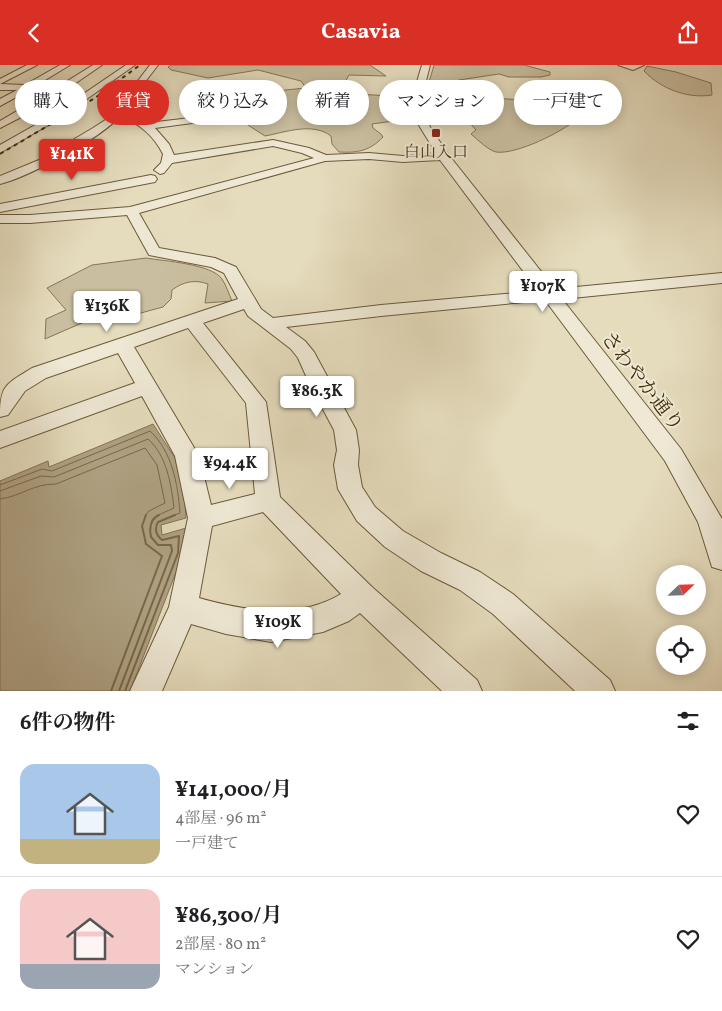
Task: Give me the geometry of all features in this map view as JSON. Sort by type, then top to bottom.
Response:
[{"type":"street","points":[[0,82],[33,65]]},
{"type":"street","points":[[41,80],[66,65]]},
{"type":"street","points":[[75,80],[98,65]]},
{"type":"street","points":[[109,80],[131,65]]},
{"type":"street","points":[[143,80],[154,65]]},
{"type":"street","name":"さわやか通り","points":[[426,65],[415,105],[425,127],[443,156],[673,455],[710,521],[722,558]]},
{"type":"street","points":[[622,65],[632,68],[640,65]]},
{"type":"street","points":[[0,87],[15,88]]},
{"type":"street","points":[[0,150],[40,127],[97,89]]},
{"type":"street","points":[[0,103],[15,95]]},
{"type":"street","points":[[0,125],[15,116]]},
{"type":"street","points":[[147,126],[179,122]]},
{"type":"street","points":[[0,125],[40,127]]},
{"type":"street","points":[[0,180],[43,162],[104,125]]},
{"type":"street","points":[[130,211],[151,179],[167,160],[169,154],[166,147],[147,126]]},
{"type":"street","points":[[167,160],[273,143],[305,150],[325,158]]},
{"type":"street","points":[[0,219],[30,219],[130,211],[325,158],[369,156],[403,159],[443,156]]},
{"type":"street","points":[[0,208],[151,179]]},
{"type":"street","points":[[130,211],[154,252],[224,266],[236,277],[247,302],[254,312],[298,345],[307,356],[321,387],[345,430],[348,450],[346,465],[350,489],[366,514],[394,539],[431,562],[470,581],[503,604],[599,691]]},
{"type":"street","points":[[268,324],[549,294],[642,287],[722,278]]},
{"type":"street","points":[[0,410],[18,385],[30,377],[247,302]]},
{"type":"street","points":[[192,321],[256,402],[268,501],[362,596],[459,689]]},
{"type":"street","points":[[123,345],[187,456],[201,518],[183,608],[146,691]]},
{"type":"street","points":[[0,440],[148,386]]},
{"type":"street","points":[[201,518],[268,501]]},
{"type":"street","points":[[183,608],[226,620],[271,627],[323,618],[339,611],[362,596]]},
{"type":"shaded area","points":[[171,65],[370,65],[386,76],[349,75],[346,80],[297,80],[258,70],[208,78],[171,70],[168,67]]},
{"type":"shaded area","points":[[434,65],[524,65],[550,72],[550,75],[541,77],[509,77],[499,74],[459,80],[430,80]]},
{"type":"shaded area","points":[[647,66],[676,72],[711,83],[712,95],[684,94],[667,88],[644,71]]},
{"type":"shaded area","points":[[297,89],[297,125],[369,125],[369,95],[379,95],[379,123],[372,124],[373,128],[383,137],[368,148],[352,152],[339,152],[332,144],[331,136],[324,132],[299,129],[265,136],[248,125],[287,125],[287,90]]},
{"type":"shaded area","points":[[504,99],[514,99],[514,125],[568,125],[550,136],[505,152],[496,152],[483,145],[471,134],[476,130],[472,125],[504,125]]},
{"type":"shaded area","points":[[146,258],[187,264],[217,274],[222,279],[232,301],[205,303],[208,284],[189,282],[172,290],[171,299],[163,307],[137,314],[107,312],[45,339],[46,319],[66,310],[47,288],[92,265]]},
{"type":"water","points":[[153,424],[175,458],[185,503],[186,518],[161,525],[162,535],[186,528],[183,554],[130,691],[0,691],[0,481],[48,461],[49,467]]},
{"type":"railway","points":[[0,154],[95,98],[140,65]]},
{"type":"place","name":"白山入口","points":[[436,133]]}]
